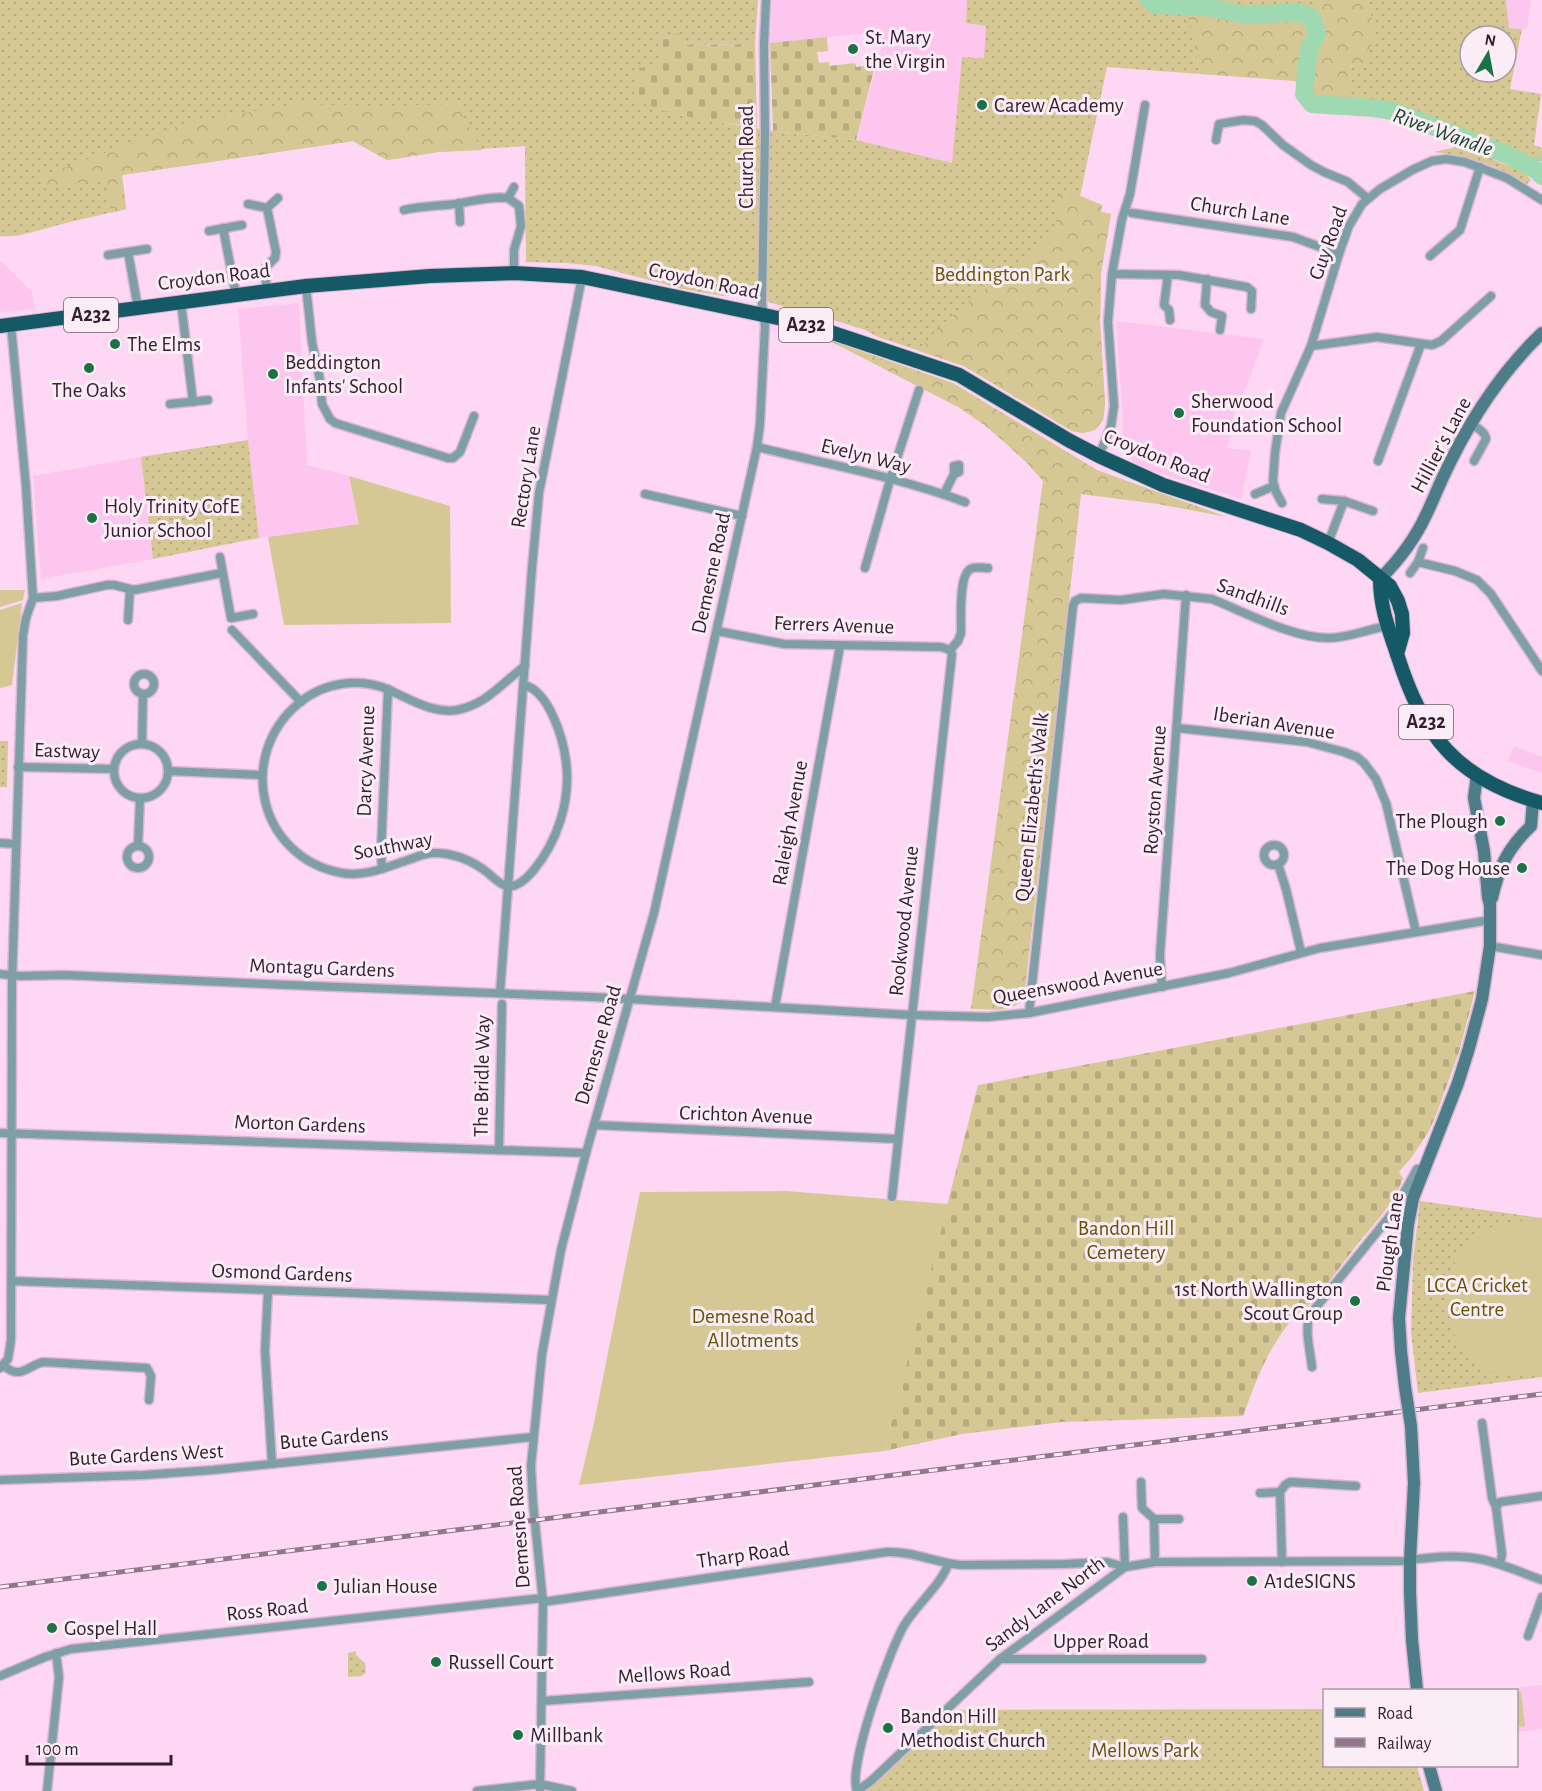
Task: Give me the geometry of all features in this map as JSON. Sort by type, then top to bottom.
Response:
[{"type":"highway","name":"Croydon Road","points":[[6,326],[306,286],[430,276],[513,273],[582,277],[762,315],[827,331],[959,375],[1099,456],[1164,486],[1301,530],[1328,543],[1358,560],[1390,586],[1402,614],[1403,633],[1397,654]]},
{"type":"highway","name":"Croydon Road","points":[[1380,579],[1380,598],[1407,687],[1433,734],[1461,764],[1477,775],[1504,789],[1538,802]]},
{"type":"main road","name":"Hillier's Lane","points":[[1380,579],[1405,551],[1425,519],[1442,478],[1472,424],[1505,374],[1542,333]]},
{"type":"main road","name":"Plough Lane","points":[[1417,1689],[1411,1624],[1410,1560],[1414,1483],[1411,1426],[1399,1318],[1404,1252],[1413,1198],[1458,1083],[1469,1048],[1482,999],[1490,946],[1490,905],[1474,798],[1477,775]]},
{"type":"main road","points":[[1490,905],[1503,860],[1515,842],[1537,824],[1538,802]]},
{"type":"main road","points":[[1485,861],[1503,860]]},
{"type":"main road","points":[[1429,1767],[1436,1791]]},
{"type":"street","name":"Church Road","points":[[762,315],[766,0]]},
{"type":"street","points":[[1099,456],[1111,426],[1114,406],[1108,322],[1112,274],[1128,210],[1145,105]]},
{"type":"street","points":[[1216,140],[1219,124],[1244,120],[1256,121],[1283,145],[1311,165],[1348,182],[1367,198]]},
{"type":"street","name":"Guy Road","points":[[1282,503],[1274,486],[1273,476],[1281,413],[1311,346],[1353,216],[1367,198],[1396,178],[1432,161],[1446,159],[1480,167],[1519,184],[1542,200]]},
{"type":"street","points":[[1430,256],[1460,230],[1480,167]]},
{"type":"street","points":[[508,198],[514,187]]},
{"type":"street","points":[[267,208],[278,198]]},
{"type":"street","points":[[404,210],[508,198],[519,206],[521,219],[520,232],[514,250],[513,273]]},
{"type":"street","points":[[459,203],[460,222]]},
{"type":"street","points":[[248,204],[267,208]]},
{"type":"street","points":[[266,291],[266,267],[275,258],[276,252],[267,208]]},
{"type":"street","name":"Church Lane","points":[[1128,210],[1293,237],[1339,254]]},
{"type":"street","points":[[209,231],[242,225]]},
{"type":"street","points":[[223,228],[236,295]]},
{"type":"street","points":[[108,255],[147,249]]},
{"type":"street","points":[[128,252],[138,308]]},
{"type":"street","points":[[1112,274],[1167,275],[1207,279],[1250,288],[1253,295],[1251,309]]},
{"type":"street","points":[[1167,275],[1164,305],[1169,310],[1170,320]]},
{"type":"street","name":"Rectory Lane","points":[[500,993],[540,483],[582,277]]},
{"type":"street","points":[[1207,279],[1205,304],[1211,312],[1222,316],[1220,330]]},
{"type":"street","points":[[306,286],[322,404],[335,423],[453,458],[460,452],[474,416]]},
{"type":"street","points":[[1311,346],[1377,337],[1432,345],[1441,341],[1491,296]]},
{"type":"street","points":[[182,302],[194,402]]},
{"type":"street","name":"Demesne Road","points":[[540,1788],[543,1600],[531,1478],[540,1365],[561,1250],[654,913],[757,447],[765,326],[762,315]]},
{"type":"street","points":[[6,326],[26,487],[33,598],[23,635],[13,976],[11,1348],[8,1359],[2,1367],[15,1372],[29,1370],[39,1362],[43,1362],[147,1368],[151,1376],[149,1400]]},
{"type":"street","points":[[1378,461],[1421,344]]},
{"type":"street","points":[[866,568],[890,480],[919,390]]},
{"type":"street","points":[[170,404],[208,400]]},
{"type":"street","points":[[1472,424],[1486,436],[1474,461]]},
{"type":"street","name":"Evelyn Way","points":[[757,447],[944,494],[965,502]]},
{"type":"street","points":[[944,494],[954,474]]},
{"type":"street","points":[[1255,494],[1274,486]]},
{"type":"street","points":[[645,494],[742,516]]},
{"type":"street","points":[[1322,499],[1344,501],[1372,511]]},
{"type":"street","points":[[1328,543],[1344,501]]},
{"type":"street","points":[[1410,573],[1418,562],[1423,548]]},
{"type":"street","points":[[220,557],[231,618],[253,614]]},
{"type":"street","points":[[1418,562],[1455,571],[1477,580],[1491,594],[1542,671]]},
{"type":"street","points":[[950,650],[958,641],[961,633],[963,588],[968,570],[988,568]]},
{"type":"street","points":[[33,598],[57,596],[107,585],[130,590],[222,573]]},
{"type":"street","points":[[128,620],[130,590]]},
{"type":"street","name":"Sandhills","points":[[1073,606],[1082,598],[1121,600],[1164,594],[1186,595],[1212,599],[1275,625],[1310,635],[1335,637],[1388,626]]},
{"type":"street","name":"Royston Avenue","points":[[1162,987],[1160,955],[1186,595]]},
{"type":"street","name":"Queen Elizabeth's Walk","points":[[1029,1013],[1073,606]]},
{"type":"street","points":[[232,630],[301,702]]},
{"type":"street","name":"Ferrers Avenue","points":[[717,631],[784,644],[941,647],[950,650]]},
{"type":"street","name":"Raleigh Avenue","points":[[775,1007],[840,646]]},
{"type":"street","name":"Rookwood Avenue","points":[[892,1197],[952,654],[950,650]]},
{"type":"street","points":[[168,771],[262,775],[265,755],[281,722],[301,702],[313,694],[339,684],[363,683],[388,689],[426,706],[456,710],[483,700],[525,666]]},
{"type":"street","points":[[508,886],[521,882],[544,855],[558,826],[567,789],[565,756],[554,720],[541,697],[533,689],[524,685]]},
{"type":"street","name":"Darcy Avenue","points":[[382,869],[381,842],[388,689]]},
{"type":"street","points":[[138,846],[140,798],[156,793],[166,780],[168,771],[160,753],[155,748],[142,744],[143,694]]},
{"type":"street","name":"Iberian Avenue","points":[[1177,728],[1307,742],[1344,752],[1364,762],[1376,779],[1386,803],[1416,932]]},
{"type":"street","name":"Eastway","points":[[140,798],[126,794],[121,789],[114,770],[115,763],[123,751],[128,747],[142,744]]},
{"type":"street","name":"Eastway","points":[[18,767],[114,770]]},
{"type":"street","name":"Southway","points":[[262,775],[271,819],[284,840],[294,850],[314,863],[343,873],[360,874],[421,855],[447,854],[470,861],[504,886],[508,886]]},
{"type":"street","points":[[0,843],[16,843]]},
{"type":"street","points":[[1278,864],[1301,952]]},
{"type":"street","name":"Queenswood Avenue","points":[[630,999],[911,1015],[988,1017],[1029,1013],[1162,987],[1239,971],[1301,952],[1490,920]]},
{"type":"street","points":[[1490,946],[1542,955]]},
{"type":"street","name":"Montagu Gardens","points":[[0,974],[630,999]]},
{"type":"street","name":"The Bridle Way","points":[[499,1150],[502,1004]]},
{"type":"street","name":"Crichton Avenue","points":[[594,1125],[897,1139]]},
{"type":"street","name":"Morton Gardens","points":[[0,1132],[586,1153]]},
{"type":"street","points":[[1312,1367],[1307,1324],[1309,1316],[1394,1210],[1417,1170],[1424,1168]]},
{"type":"street","points":[[0,1263],[11,1263]]},
{"type":"street","name":"Osmond Gardens","points":[[12,1281],[551,1300]]},
{"type":"street","name":"Bute Gardens","points":[[268,1290],[266,1351],[272,1464],[533,1437]]},
{"type":"street","points":[[1482,1423],[1492,1498],[1496,1507],[1502,1554],[1500,1564]]},
{"type":"street","name":"Bute Gardens West","points":[[0,1480],[144,1475],[272,1464]]},
{"type":"street","points":[[1142,1482],[1142,1508],[1154,1519],[1179,1519]]},
{"type":"street","points":[[1282,1562],[1280,1492],[1285,1485],[1290,1482],[1356,1486]]},
{"type":"street","points":[[1260,1492],[1280,1492]]},
{"type":"street","points":[[1496,1507],[1500,1502],[1542,1496]]},
{"type":"street","points":[[1123,1517],[1125,1567]]},
{"type":"street","points":[[1154,1519],[1155,1562]]},
{"type":"street","name":"Tharp Road","points":[[543,1600],[887,1552],[909,1554],[948,1564],[1107,1562],[1125,1567]]},
{"type":"street","name":"Sandy Lane North","points":[[857,1791],[871,1781],[1000,1659],[1125,1567],[1155,1562],[1410,1560],[1469,1557],[1500,1564],[1542,1580]]},
{"type":"street","points":[[857,1791],[854,1785],[855,1773],[885,1668],[904,1626],[942,1577],[948,1564]]},
{"type":"street","points":[[1528,1636],[1542,1597]]},
{"type":"street","name":"Ross Road","points":[[0,1676],[56,1653],[84,1648],[543,1600]]},
{"type":"street","points":[[47,1791],[59,1677],[56,1653]]},
{"type":"street","name":"Upper Road","points":[[1000,1659],[1202,1659]]},
{"type":"street","name":"Mellows Road","points":[[542,1701],[808,1682]]},
{"type":"street","points":[[477,1791],[540,1788],[572,1791]]},
{"type":"shaded area","name":"Carew Academy","points":[[772,0],[1115,0],[952,163],[856,140],[881,49],[879,32],[770,43]]},
{"type":"shaded area","points":[[1368,0],[1531,0],[1527,29],[1518,28],[1518,24],[1458,25],[1371,20]]},
{"type":"shaded area","points":[[0,260],[32,292],[35,309],[0,312]]},
{"type":"shaded area","name":"Beddington Infants' School","points":[[299,303],[307,465],[349,476],[359,524],[259,538],[248,440],[238,309]]},
{"type":"shaded area","name":"Sherwood Foundation School","points":[[1116,321],[1264,339],[1236,407],[1227,448],[1251,450],[1241,499],[1140,467],[1121,451],[1123,419]]},
{"type":"shaded area","name":"Holy Trinity CofE Junior School","points":[[141,457],[153,559],[41,579],[33,476]]},
{"type":"shaded area","points":[[1514,746],[1542,757],[1542,773],[1508,761]]},
{"type":"shaded area","points":[[1542,1685],[1542,1729],[1518,1732],[1518,1689],[1508,1689]]},
{"type":"green space","name":"Beddington Park","points":[[0,0],[758,0],[755,44],[684,45],[662,65],[648,105],[679,115],[773,131],[856,140],[952,163],[962,57],[984,58],[986,26],[966,23],[967,0],[1319,0],[1319,3],[1315,13],[1280,19],[1245,20],[1204,10],[1189,14],[1200,74],[1107,67],[1080,196],[1102,205],[1101,212],[1111,214],[1101,273],[1100,322],[1105,404],[1103,420],[1095,430],[1083,433],[1072,431],[964,366],[831,319],[749,296],[723,296],[683,289],[596,266],[526,262],[525,146],[438,152],[387,160],[353,141],[122,175],[126,209],[26,234],[0,236]]},
{"type":"green space","points":[[1319,0],[1368,0],[1374,36],[1365,66],[1357,69],[1352,65],[1350,87],[1334,106],[1312,104],[1295,81],[1200,74],[1188,14],[1204,10],[1245,20],[1280,19],[1314,13]]},
{"type":"green space","points":[[1368,0],[1506,0],[1509,24],[1458,24],[1458,84],[1511,84],[1510,89],[1541,94],[1534,145],[1542,148],[1542,160],[1508,155],[1393,111],[1334,106],[1350,87],[1350,69],[1374,36]]},
{"type":"green space","points":[[1518,29],[1522,29],[1518,49]]},
{"type":"green space","points":[[683,34],[684,45],[755,44],[757,127],[682,116],[638,101],[638,68],[662,65],[661,35]]},
{"type":"green space","points":[[827,37],[828,51],[817,52],[819,63],[829,62],[829,66],[855,63],[856,67],[870,65],[874,70],[856,140],[773,131],[770,43]]},
{"type":"green space","points":[[296,104],[382,106],[456,104],[482,150],[438,152],[387,160],[353,141],[122,175],[126,209],[111,213],[106,178],[44,189],[42,176],[183,124]]},
{"type":"green space","points":[[1460,146],[1524,172],[1531,180],[1527,184],[1482,162],[1434,152]]},
{"type":"green space","points":[[1063,193],[1080,196],[1102,205],[1101,212],[1111,214],[1101,273],[1100,322],[1105,404],[1103,420],[1095,430],[1083,433],[1072,431],[964,366],[919,351],[936,330],[976,296],[1046,243],[1055,228],[1060,196]]},
{"type":"green space","points":[[826,339],[953,383],[1097,470],[1227,517],[1158,504],[1081,494],[1024,998],[1007,1009],[971,1009],[1043,481],[1002,440],[958,407]]},
{"type":"green space","points":[[248,440],[259,538],[153,559],[141,457]]},
{"type":"green space","points":[[349,476],[450,506],[451,623],[284,625],[268,537],[359,524]]},
{"type":"green space","points":[[0,590],[25,590],[23,600],[0,607]]},
{"type":"green space","points":[[22,603],[12,685],[0,688],[0,610]]},
{"type":"green space","points":[[0,741],[8,741],[7,787],[0,787]]},
{"type":"green space","name":"Bandon Hill Cemetery","points":[[1475,991],[1459,1052],[1436,1115],[1428,1133],[1399,1172],[1403,1178],[1399,1188],[1382,1214],[1320,1292],[1292,1320],[1274,1344],[1262,1367],[1243,1416],[1062,1422],[962,1434],[884,1451],[978,1085]]},
{"type":"green space","name":"Demesne Road Allotments","points":[[786,1191],[948,1204],[884,1451],[579,1485],[594,1423],[640,1192]]},
{"type":"green space","name":"LCCA Cricket Centre","points":[[1420,1201],[1542,1218],[1542,1377],[1418,1393],[1411,1332],[1413,1261]]},
{"type":"green space","points":[[1542,1221],[1542,1374],[1500,1374],[1487,1370],[1475,1362],[1465,1353],[1458,1341],[1453,1329],[1449,1301],[1454,1265],[1459,1252],[1483,1230],[1500,1224]]},
{"type":"green space","points":[[356,1651],[356,1655],[365,1663],[366,1672],[362,1676],[348,1677],[348,1653]]},
{"type":"green space","points":[[1518,1692],[1521,1692],[1525,1726],[1518,1727]]},
{"type":"green space","name":"Mellows Park","points":[[1323,1709],[1323,1767],[1417,1767],[1424,1791],[867,1791],[945,1710]]},
{"type":"waterway","name":"River Wandle","points":[[1149,0],[1156,5],[1205,7],[1246,15],[1299,12],[1312,18],[1317,34],[1309,48],[1304,94],[1312,104],[1393,111],[1508,155],[1536,170],[1542,176]]},
{"type":"waterway","name":"River Wandle","points":[[1508,155],[1542,160]]},
{"type":"railway","points":[[0,1587],[1542,1394]]},
{"type":"place","name":"St. Mary the Virgin","points":[[853,49]]},
{"type":"place","name":"Carew Academy","points":[[982,105]]},
{"type":"place","name":"The Elms","points":[[115,344]]},
{"type":"place","name":"The Oaks","points":[[89,368]]},
{"type":"place","name":"Beddington Infants' School","points":[[273,374]]},
{"type":"place","name":"Sherwood Foundation School","points":[[1179,413]]},
{"type":"place","name":"Holy Trinity CofE Junior School","points":[[92,518]]},
{"type":"place","name":"The Plough","points":[[1500,821]]},
{"type":"place","name":"The Dog House","points":[[1522,868]]},
{"type":"place","name":"1st North Wallington Scout Group","points":[[1355,1301]]},
{"type":"place","name":"A1deSIGNS","points":[[1252,1581]]},
{"type":"place","name":"Julian House","points":[[322,1586]]},
{"type":"place","name":"Gospel Hall","points":[[52,1628]]},
{"type":"place","name":"Russell Court","points":[[436,1662]]},
{"type":"place","name":"Bandon Hill Methodist Church","points":[[888,1728]]},
{"type":"place","name":"Millbank","points":[[518,1735]]}]
